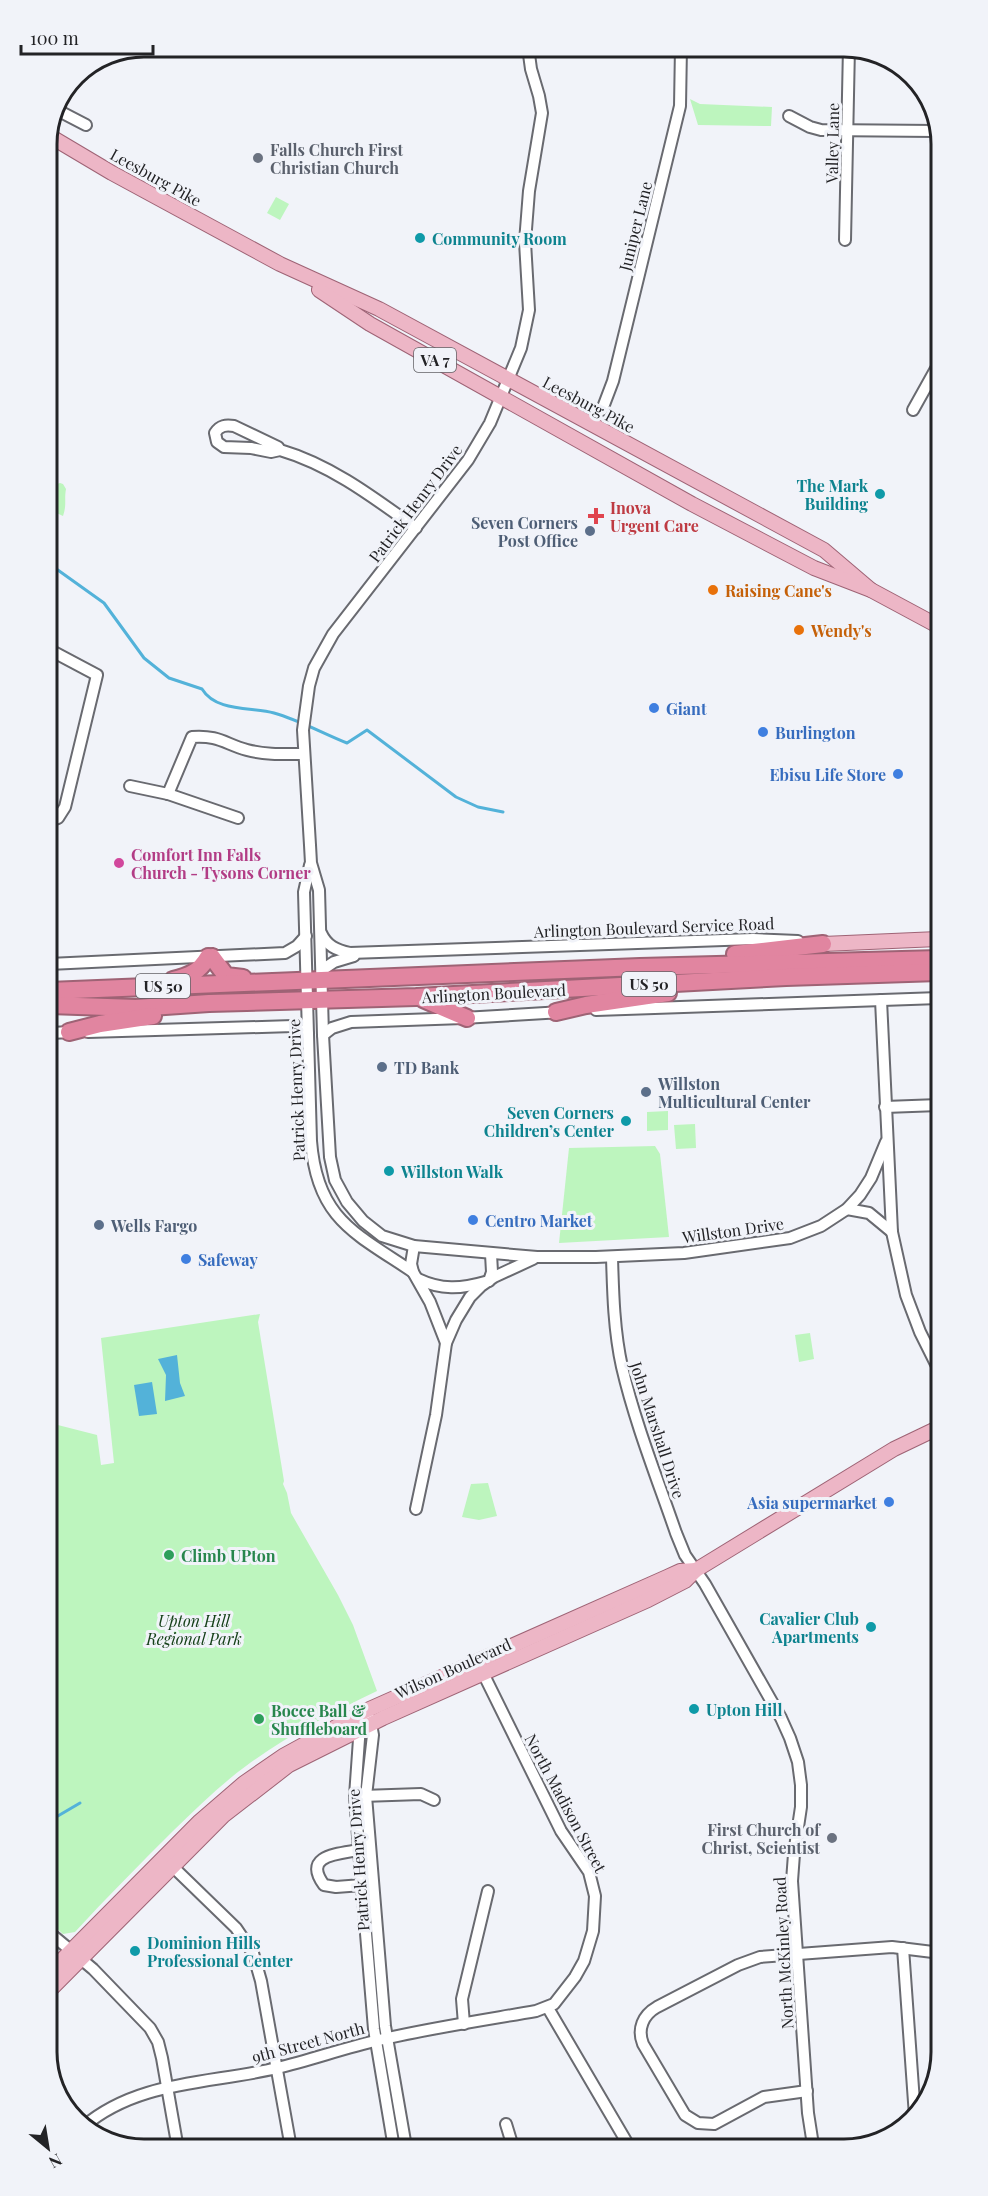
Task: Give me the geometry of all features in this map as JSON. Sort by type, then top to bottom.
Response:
[{"type":"highway","points":[[640,967],[824,944]]},
{"type":"highway","points":[[141,987],[193,975],[210,957],[226,975],[276,983]]},
{"type":"highway","name":"Arlington Boulevard","points":[[57,992],[276,983],[317,978],[931,959]]},
{"type":"highway","name":"Arlington Boulevard","points":[[57,1005],[136,1008],[209,1003],[416,997],[786,977],[931,973]]},
{"type":"highway","points":[[556,1012],[597,1003],[786,977]]},
{"type":"highway","points":[[416,997],[439,1004],[468,1018]]},
{"type":"highway","points":[[69,1032],[100,1024],[174,1013],[209,1003]]},
{"type":"main road","name":"Leesburg Pike","points":[[57,140],[112,173],[280,264],[379,309],[824,550],[872,590]]},
{"type":"main road","name":"Leesburg Pike","points":[[280,264],[370,324],[692,504],[814,568],[872,590],[931,622]]},
{"type":"main road","name":"Arlington Boulevard Service Road","points":[[824,944],[931,939]]},
{"type":"main road","name":"Wilson Boulevard","points":[[168,1862],[208,1814],[262,1770],[316,1737],[369,1717],[480,1667],[680,1571],[696,1570],[894,1449],[931,1431]]},
{"type":"main road","name":"Wilson Boulevard","points":[[57,1981],[75,1955],[168,1862],[289,1765],[359,1729],[369,1717]]},
{"type":"main road","name":"Wilson Boulevard","points":[[57,1966],[75,1955]]},
{"type":"street","name":"Patrick Henry Drive","points":[[489,1281],[458,1289],[429,1284],[346,1227],[332,1210],[320,1187],[312,1159],[308,1034],[317,978],[320,930],[319,890],[311,863],[304,754],[304,710],[309,686],[323,651],[333,634],[468,460],[490,423],[521,348],[529,310],[525,242],[529,191],[542,113],[529,57]]},
{"type":"street","name":"Juniper Lane","points":[[602,410],[613,381],[680,106],[681,57]]},
{"type":"street","name":"Valley Lane","points":[[845,240],[849,57]]},
{"type":"street","points":[[63,113],[86,125]]},
{"type":"street","points":[[789,116],[821,130],[929,131]]},
{"type":"street","points":[[914,410],[931,378]]},
{"type":"street","points":[[280,450],[271,452],[251,448],[224,447],[217,442],[215,433],[221,426],[234,426],[280,450],[325,467],[369,493],[416,528]]},
{"type":"street","points":[[57,654],[97,675],[65,807],[57,816]]},
{"type":"street","points":[[168,794],[192,737],[214,737],[247,750],[267,754],[304,754]]},
{"type":"street","points":[[130,786],[168,794],[238,819]]},
{"type":"street","name":"Patrick Henry Drive","points":[[311,863],[304,892],[306,936],[317,978]]},
{"type":"street","name":"Arlington Boulevard Service Road","points":[[320,930],[324,940],[340,951],[350,953],[771,939],[824,944]]},
{"type":"street","points":[[57,964],[285,953],[297,946],[306,936]]},
{"type":"street","name":"Arlington Boulevard Service Road","points":[[317,978],[334,962],[349,956],[370,953]]},
{"type":"street","points":[[323,1035],[332,1028],[351,1022],[931,998]]},
{"type":"street","name":"Patrick Henry Drive","points":[[315,1000],[323,1035],[330,1157],[335,1180],[352,1209],[382,1236],[414,1246],[537,1257]]},
{"type":"street","points":[[880,1000],[891,1232],[906,1295],[931,1354]]},
{"type":"street","points":[[57,1033],[293,1026],[308,1034]]},
{"type":"street","points":[[885,1107],[931,1105]]},
{"type":"street","name":"Willston Drive","points":[[537,1257],[612,1257],[684,1253],[790,1238],[821,1226],[847,1209],[871,1178],[886,1142]]},
{"type":"street","points":[[847,1209],[869,1213],[891,1232]]},
{"type":"street","name":"Patrick Henry Drive","points":[[414,1246],[411,1263],[415,1276],[430,1302],[446,1343]]},
{"type":"street","points":[[489,1281],[492,1272],[491,1254]]},
{"type":"street","name":"Patrick Henry Drive","points":[[416,1509],[436,1415],[446,1343],[470,1297],[489,1281],[510,1268],[537,1257]]},
{"type":"street","name":"John Marshall Drive","points":[[612,1257],[616,1335],[622,1370],[676,1533],[685,1555],[696,1570]]},
{"type":"street","name":"North McKinley Road","points":[[696,1570],[781,1718],[798,1762],[801,1797],[792,1881],[812,2139]]},
{"type":"street","name":"North Madison Street","points":[[480,1667],[561,1831],[589,1872],[593,1888],[596,1907],[585,1957],[566,1990],[548,2008]]},
{"type":"street","name":"Patrick Henry Drive","points":[[369,1717],[373,1735],[361,1796],[359,1851],[393,2139]]},
{"type":"street","name":"Patrick Henry Drive","points":[[359,1729],[361,1796],[381,2039],[404,2139]]},
{"type":"street","points":[[361,1796],[421,1794],[434,1800]]},
{"type":"street","name":"Patrick Henry Drive","points":[[359,1851],[330,1855],[320,1861],[316,1869],[324,1885],[336,1887],[362,1885]]},
{"type":"street","points":[[168,1862],[236,1928],[253,1953],[278,2068],[290,2139]]},
{"type":"street","points":[[464,2024],[462,1999],[488,1890]]},
{"type":"street","points":[[57,1939],[93,1969],[150,2028],[158,2042],[176,2139]]},
{"type":"street","points":[[903,1948],[914,2103]]},
{"type":"street","points":[[807,2091],[759,2098],[714,2124],[703,2125],[694,2122],[682,2111],[643,2044],[640,2031],[643,2022],[652,2010],[744,1962],[766,1956],[903,1948],[931,1952]]},
{"type":"street","points":[[548,2008],[625,2139]]},
{"type":"street","name":"9th Street North","points":[[91,2121],[128,2098],[152,2091],[278,2068],[381,2039],[548,2008]]},
{"type":"street","points":[[506,2124],[511,2139]]},
{"type":"green space","points":[[690,99],[700,104],[772,107],[771,126],[698,125]]},
{"type":"green space","points":[[276,197],[289,204],[280,220],[267,213]]},
{"type":"green space","points":[[57,484],[63,484],[66,489],[63,516],[57,513]]},
{"type":"green space","points":[[668,1111],[668,1130],[647,1131],[647,1112]]},
{"type":"green space","points":[[695,1124],[696,1148],[676,1149],[674,1125]]},
{"type":"green space","points":[[655,1146],[660,1154],[669,1237],[559,1243],[569,1148]]},
{"type":"green space","name":"Upton Hill Regional Park","points":[[260,1314],[258,1322],[283,1484],[291,1513],[353,1625],[377,1691],[293,1735],[236,1773],[174,1830],[75,1932],[63,1934],[57,1928],[57,1425],[97,1435],[101,1465],[114,1463],[101,1338]]},
{"type":"green space","points":[[810,1333],[814,1359],[799,1362],[795,1335]]},
{"type":"green space","points":[[488,1483],[497,1516],[479,1520],[462,1517],[471,1484]]},
{"type":"water","points":[[177,1355],[180,1383],[185,1396],[165,1401],[166,1375],[158,1359]]},
{"type":"water","points":[[152,1382],[157,1414],[139,1416],[134,1385]]},
{"type":"waterway","points":[[57,569],[104,603],[144,658],[169,678],[202,689],[216,702],[274,713],[347,743],[367,730],[456,797],[478,807],[503,812]]},
{"type":"waterway","points":[[57,1816],[80,1803]]},
{"type":"place","name":"Falls Church First Christian Church","points":[[258,158]]},
{"type":"place","name":"Community Room","points":[[420,238]]},
{"type":"place","name":"The Mark Building","points":[[880,494]]},
{"type":"place","name":"Inova Urgent Care","points":[[596,516]]},
{"type":"place","name":"Seven Corners Post Office","points":[[590,531]]},
{"type":"place","name":"Raising Cane's","points":[[713,590]]},
{"type":"place","name":"Wendy's","points":[[799,630]]},
{"type":"place","name":"Giant","points":[[654,708]]},
{"type":"place","name":"Burlington","points":[[763,732]]},
{"type":"place","name":"Ebisu Life Store","points":[[898,774]]},
{"type":"place","name":"Comfort Inn Falls Church - Tysons Corner","points":[[119,863]]},
{"type":"place","name":"TD Bank","points":[[382,1067]]},
{"type":"place","name":"Willston Multicultural Center","points":[[646,1092]]},
{"type":"place","name":"Seven Corners Children’s Center","points":[[626,1121]]},
{"type":"place","name":"Willston Walk","points":[[389,1171]]},
{"type":"place","name":"Centro Market","points":[[473,1220]]},
{"type":"place","name":"Wells Fargo","points":[[99,1225]]},
{"type":"place","name":"Safeway","points":[[186,1259]]},
{"type":"place","name":"Asia supermarket","points":[[889,1502]]},
{"type":"place","name":"Climb UPton","points":[[169,1555]]},
{"type":"place","name":"Cavalier Club Apartments","points":[[871,1627]]},
{"type":"place","name":"Upton Hill","points":[[694,1709]]},
{"type":"place","name":"Bocce Ball & Shuffleboard","points":[[259,1719]]},
{"type":"place","name":"First Church of Christ, Scientist","points":[[832,1838]]},
{"type":"place","name":"Dominion Hills Professional Center","points":[[135,1951]]}]
